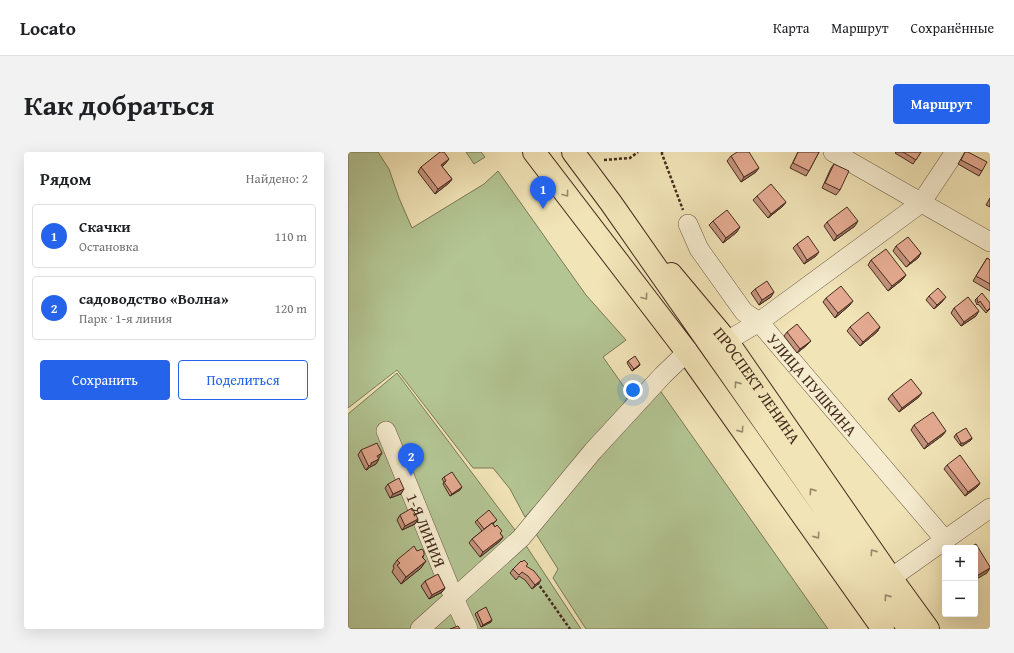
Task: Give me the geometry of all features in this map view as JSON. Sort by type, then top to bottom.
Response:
[{"type":"main road","points":[[534,152],[687,352],[883,629]]},
{"type":"main road","name":"ПРОСПЕКТ ЛЕНИНА","points":[[573,152],[611,203],[727,341],[928,629]]},
{"type":"main road","points":[[611,203],[909,629]]},
{"type":"street","points":[[833,152],[990,242]]},
{"type":"street","points":[[727,341],[759,322],[921,203],[955,152]]},
{"type":"street","name":"УЛИЦА ПУШКИНА","points":[[688,224],[699,249],[744,312],[759,322],[944,540]]},
{"type":"street","points":[[420,629],[521,538],[593,451],[663,375],[687,352]]},
{"type":"street","name":"1-Я ЛИНИЯ","points":[[386,431],[468,629]]},
{"type":"street","points":[[891,578],[990,508]]},
{"type":"path","points":[[604,160],[630,158],[638,152]]},
{"type":"path","points":[[662,152],[688,224]]},
{"type":"path","points":[[533,577],[570,629]]},
{"type":"green space","points":[[348,152],[378,152],[389,169],[399,198],[412,228],[484,184],[498,171],[586,295],[626,340],[603,357],[629,394],[616,418],[525,517],[510,489],[493,468],[473,468],[397,370],[348,408]]},
{"type":"green space","points":[[466,152],[481,152],[485,157],[474,164]]},
{"type":"green space","points":[[397,373],[521,538],[581,629],[348,629],[348,414]]},
{"type":"green space","points":[[659,389],[828,629],[586,629],[553,578],[558,569],[536,534],[568,493]]},
{"type":"building","points":[[440,152],[444,152],[449,159],[441,165],[452,179],[438,189],[421,167]]},
{"type":"building","points":[[737,152],[749,152],[759,168],[744,177],[731,156]]},
{"type":"building","points":[[798,152],[819,152],[809,171],[793,163]]},
{"type":"building","points":[[903,152],[921,152],[916,160]]},
{"type":"building","points":[[965,152],[968,152],[987,162],[982,171],[961,160]]},
{"type":"building","points":[[834,164],[849,171],[840,190],[825,183]]},
{"type":"building","points":[[771,184],[786,202],[771,214],[757,196]]},
{"type":"building","points":[[847,207],[858,221],[837,236],[827,222]]},
{"type":"building","points":[[727,210],[740,227],[726,238],[713,221]]},
{"type":"building","points":[[808,236],[819,252],[807,260],[797,244]]},
{"type":"building","points":[[908,237],[921,253],[910,263],[896,246]]},
{"type":"building","points":[[886,249],[906,275],[892,286],[871,260]]},
{"type":"building","points":[[987,258],[990,260],[990,284],[976,276]]},
{"type":"building","points":[[767,281],[774,292],[762,300],[755,289]]},
{"type":"building","points":[[841,286],[853,301],[838,313],[826,298]]},
{"type":"building","points":[[938,288],[946,297],[937,305],[929,296]]},
{"type":"building","points":[[982,293],[990,303],[990,308],[987,311],[980,301],[978,303],[977,298]]},
{"type":"building","points":[[968,297],[979,311],[964,322],[954,308]]},
{"type":"building","points":[[868,312],[880,327],[863,342],[850,327]]},
{"type":"building","points":[[797,324],[811,341],[800,349],[787,332]]},
{"type":"building","points":[[635,356],[640,364],[634,369],[628,361]]},
{"type":"building","points":[[911,379],[922,393],[902,408],[892,394]]},
{"type":"building","points":[[933,412],[946,431],[928,444],[914,425]]},
{"type":"building","points":[[966,428],[972,438],[964,443],[961,443],[956,434]]},
{"type":"building","points":[[377,443],[382,453],[377,456],[379,459],[371,463],[369,466],[361,450]]},
{"type":"building","points":[[960,455],[980,483],[968,492],[947,465]]},
{"type":"building","points":[[452,472],[462,487],[452,494],[444,482],[446,481],[444,477]]},
{"type":"building","points":[[399,478],[404,489],[393,494],[388,484]]},
{"type":"building","points":[[412,508],[418,519],[405,526],[400,515]]},
{"type":"building","points":[[489,510],[497,520],[484,529],[477,520]]},
{"type":"building","points":[[492,523],[495,527],[497,525],[502,531],[500,533],[503,537],[483,552],[472,539]]},
{"type":"building","points":[[414,546],[417,551],[422,549],[424,555],[422,557],[426,561],[406,577],[397,565],[400,563],[397,560]]},
{"type":"building","points":[[978,547],[990,567],[978,575]]},
{"type":"building","points":[[524,560],[528,564],[526,566],[534,571],[541,580],[535,585],[528,576],[522,572],[519,575],[513,569]]},
{"type":"building","points":[[438,574],[445,588],[432,595],[425,581]]},
{"type":"building","points":[[486,607],[492,620],[483,625],[477,612]]},
{"type":"building","points":[[458,626],[460,629],[450,629]]},
{"type":"place","name":"Скачки","points":[[543,209]]},
{"type":"place","name":"садоводство «Волна»","points":[[411,476]]}]
